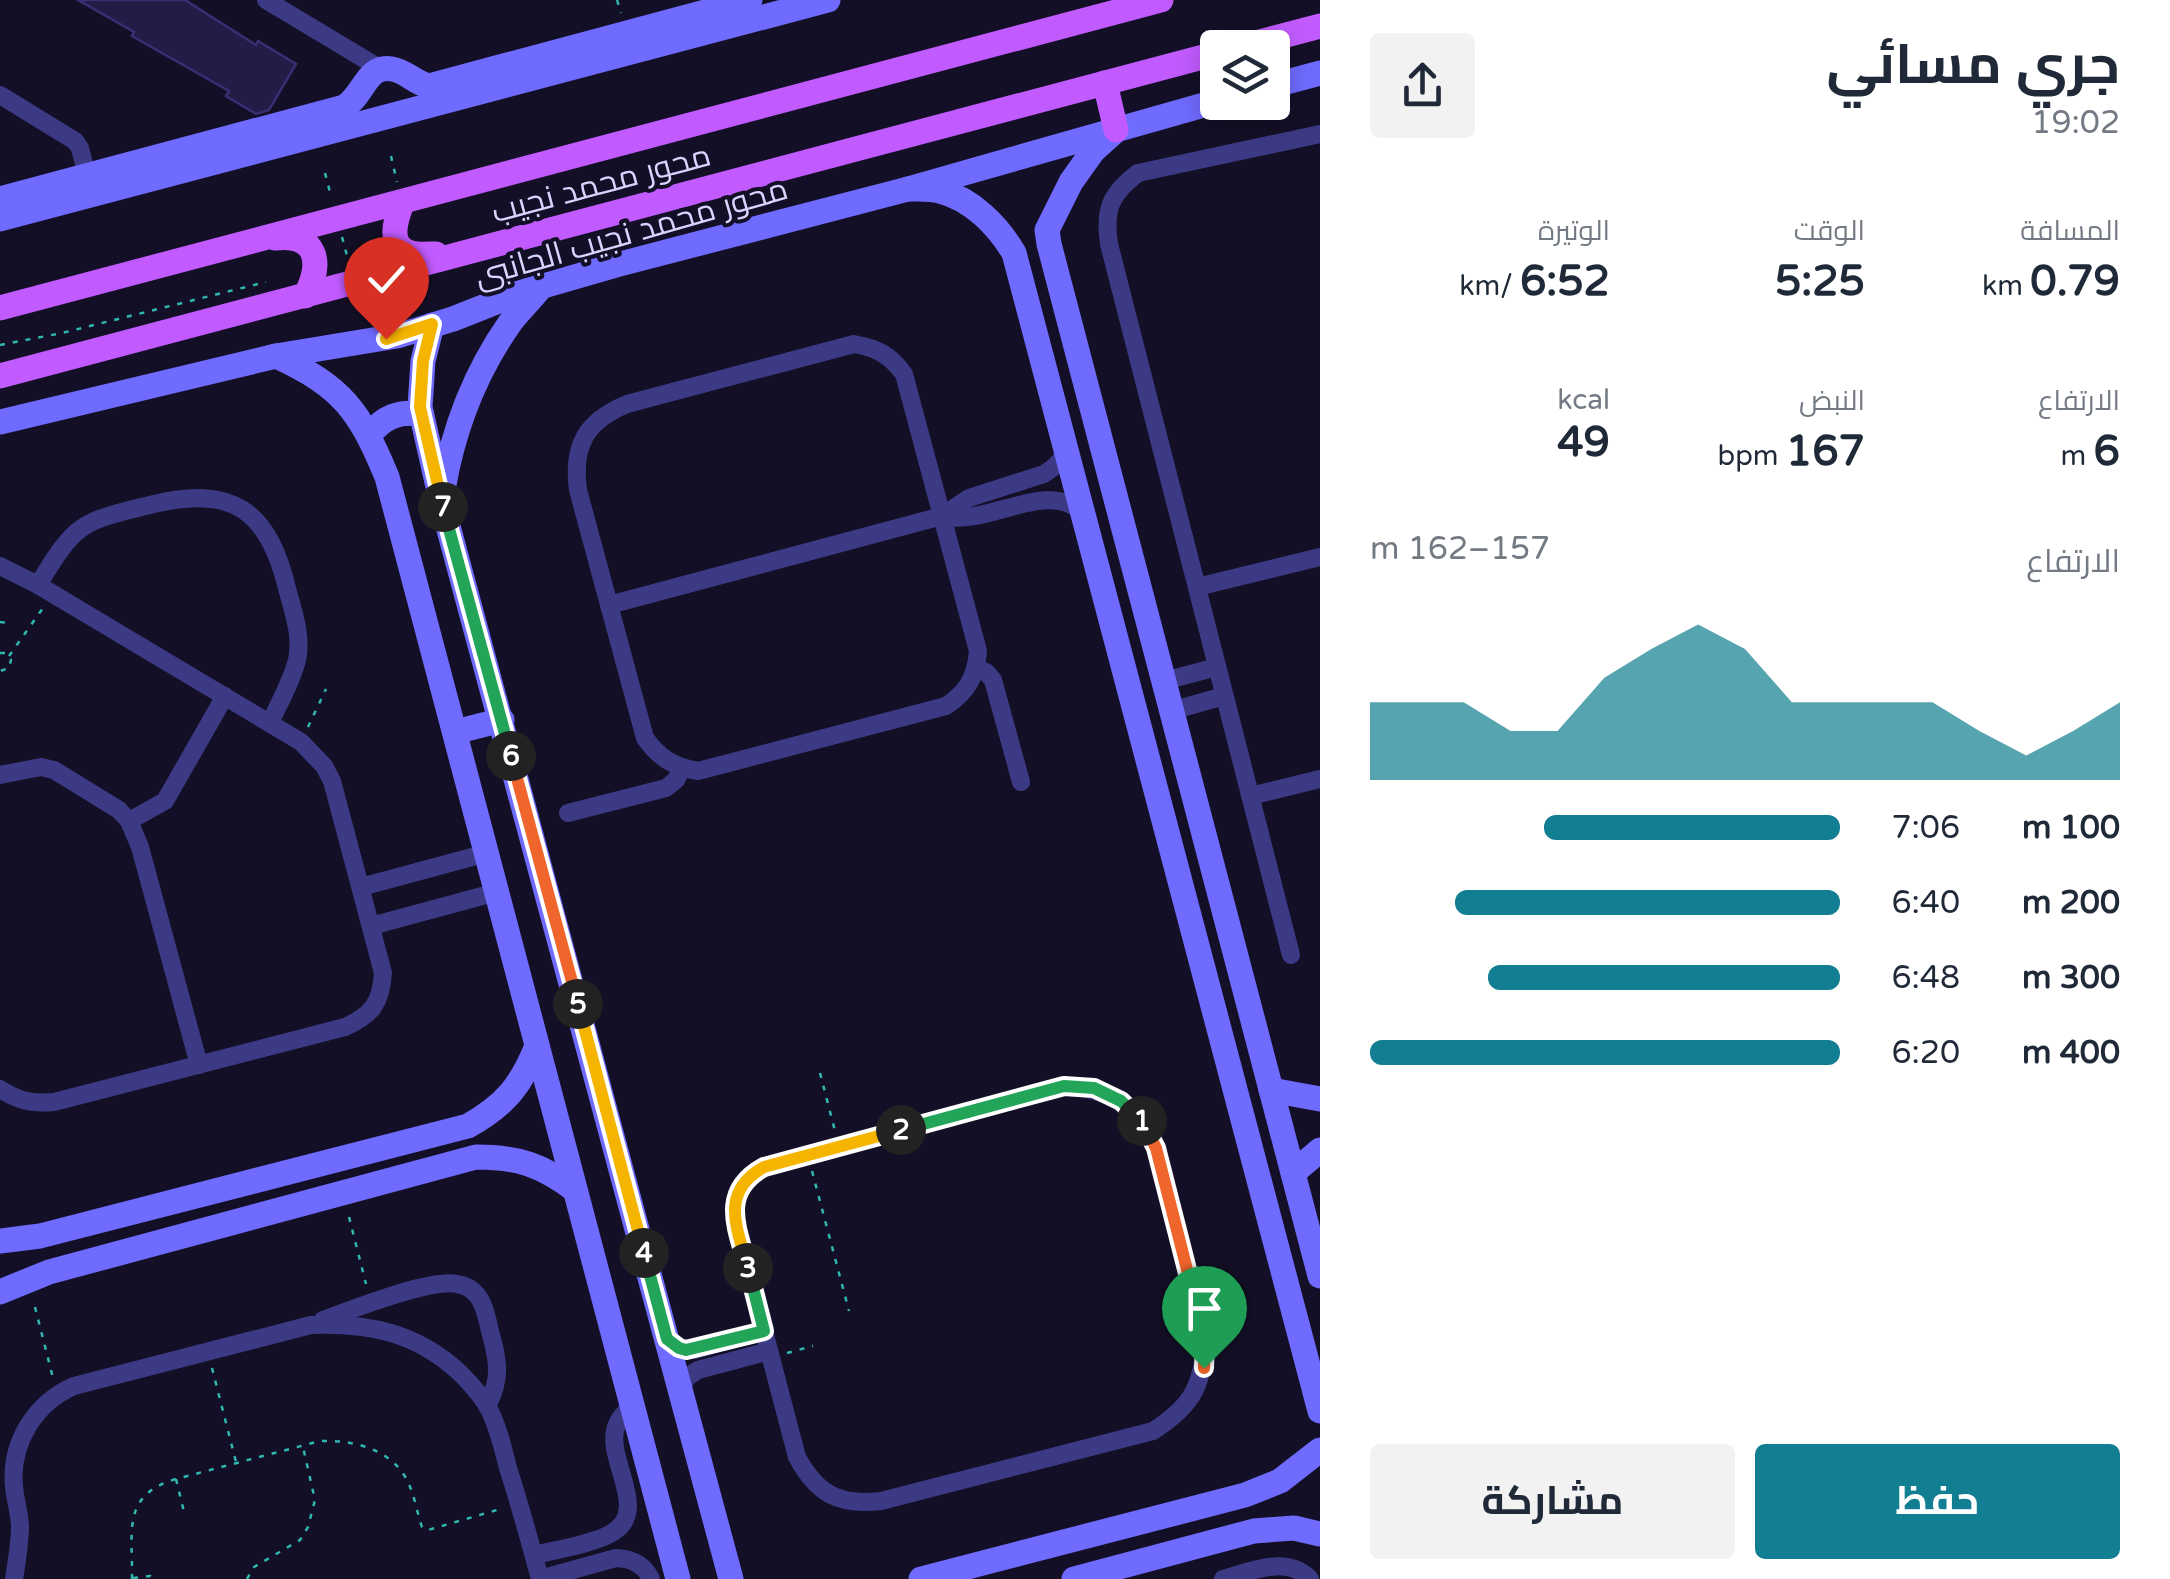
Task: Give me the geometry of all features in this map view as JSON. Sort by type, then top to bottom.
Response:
[{"type":"main road","name":"محور محمد نجيب","points":[[0,308],[1161,0]]},
{"type":"main road","points":[[1290,34],[1320,26]]},
{"type":"main road","name":"محور محمد نجيب","points":[[0,376],[1200,58]]},
{"type":"main road","points":[[1105,83],[1116,130]]},
{"type":"main road","points":[[402,202],[394,229],[402,248],[411,253],[460,254]]},
{"type":"main road","points":[[259,239],[289,236],[303,241],[313,252],[314,280],[304,296]]},
{"type":"street","points":[[266,0],[381,69]]},
{"type":"street","points":[[0,219],[89,186],[344,107],[354,101],[367,78],[381,69],[394,68],[429,86],[706,6],[753,7],[828,0]]},
{"type":"street","points":[[0,199],[89,186],[372,120],[753,7]]},
{"type":"street","points":[[1290,81],[1320,73]]},
{"type":"street","points":[[411,80],[418,94],[414,109]]},
{"type":"street","points":[[360,93],[360,109],[372,120]]},
{"type":"street","points":[[0,95],[76,141],[89,186]]},
{"type":"street","name":"محور محمد نجيب الجانبى","points":[[0,422],[276,356],[386,339],[616,265],[1200,107]]},
{"type":"street","points":[[1116,130],[1092,151],[1070,182],[1047,230],[1320,1276]]},
{"type":"street","points":[[1290,954],[1106,224],[1110,203],[1138,173],[1320,134]]},
{"type":"street","points":[[908,188],[940,191],[966,202],[993,224],[1014,254],[1320,1411]]},
{"type":"street","points":[[1007,242],[1024,228],[1047,230]]},
{"type":"street","points":[[441,500],[452,447],[469,396],[501,337],[540,288]]},
{"type":"street","points":[[432,324],[423,361],[421,414],[441,500],[731,1579]]},
{"type":"street","points":[[854,344],[874,347],[892,357],[904,374],[978,651],[970,684],[960,697],[946,706],[698,770],[682,768],[667,762],[645,738],[609,605],[575,468],[579,446],[590,427],[607,412],[854,344]]},
{"type":"street","points":[[276,356],[310,372],[356,413],[387,476],[678,1579]]},
{"type":"street","points":[[369,435],[378,423],[392,415],[421,414]]},
{"type":"street","points":[[609,605],[942,516],[969,498],[1044,474],[1066,452]]},
{"type":"street","points":[[46,590],[63,544],[88,522],[192,496],[232,504],[257,522],[275,547],[298,631],[298,657],[270,723]]},
{"type":"street","points":[[942,516],[971,518],[1049,498],[1066,501],[1082,512]]},
{"type":"street","points":[[1196,587],[1320,557]]},
{"type":"street","points":[[0,566],[302,742],[332,781],[383,974],[382,991],[374,1008],[345,1028],[54,1102],[35,1104],[16,1099],[0,1088]]},
{"type":"street","points":[[1164,682],[1217,667]]},
{"type":"street","points":[[976,668],[994,680],[1021,782]]},
{"type":"street","points":[[129,821],[165,801],[225,696]]},
{"type":"street","points":[[1172,710],[1224,696]]},
{"type":"street","points":[[455,732],[502,720]]},
{"type":"street","points":[[0,775],[27,768],[54,770],[119,810],[129,821],[140,846],[199,1064]]},
{"type":"street","points":[[568,814],[666,788],[682,768]]},
{"type":"street","points":[[1250,796],[1320,780]]},
{"type":"street","points":[[1165,826],[1199,816]]},
{"type":"street","points":[[360,888],[486,853]]},
{"type":"street","points":[[371,926],[497,892]]},
{"type":"street","points":[[0,1240],[40,1236],[468,1126],[512,1094],[538,1046]]},
{"type":"street","points":[[1064,1086],[1094,1088],[1121,1101],[1142,1122],[1156,1148],[1205,1340],[1204,1368],[1194,1394],[1177,1416],[1154,1431],[881,1501],[860,1504],[840,1500],[822,1490],[807,1475],[798,1456],[735,1221],[734,1204],[739,1188],[764,1167],[840,1147],[1064,1086]]},
{"type":"street","points":[[1271,1090],[1320,1099]]},
{"type":"street","points":[[1293,1173],[1320,1150]]},
{"type":"street","points":[[0,1292],[49,1272],[476,1157],[503,1157],[529,1163],[576,1190]]},
{"type":"street","points":[[0,1574],[16,1570],[20,1534],[13,1484],[15,1458],[23,1433],[38,1411],[57,1394],[74,1386],[310,1324],[371,1302],[455,1283],[476,1294],[498,1360],[497,1384],[487,1406]]},
{"type":"street","points":[[310,1324],[372,1327],[399,1335],[449,1363],[470,1383],[496,1426],[540,1579],[616,1558],[640,1564],[650,1579]]},
{"type":"street","points":[[667,1339],[679,1348],[694,1350],[764,1331]]},
{"type":"street","points":[[680,1392],[686,1378],[698,1370],[770,1354]]},
{"type":"street","points":[[534,1555],[609,1536],[619,1528],[628,1504],[614,1447],[615,1431],[632,1406]]},
{"type":"street","points":[[921,1579],[1245,1495],[1280,1481],[1320,1450]]},
{"type":"street","points":[[1074,1579],[1254,1531],[1294,1528],[1320,1534]]},
{"type":"street","points":[[1223,1579],[1284,1566],[1304,1572],[1310,1579]]},
{"type":"path","points":[[366,280],[386,339]]},
{"type":"path","points":[[0,671],[9,668],[9,656],[46,590]]},
{"type":"path","points":[[0,622],[8,622]]},
{"type":"path","points":[[0,653],[9,656]]},
{"type":"path","points":[[302,742],[326,690]]},
{"type":"path","points":[[820,1073],[840,1147]]},
{"type":"path","points":[[808,1156],[849,1311]]},
{"type":"path","points":[[349,1218],[371,1302]]},
{"type":"path","points":[[35,1307],[57,1394]]},
{"type":"path","points":[[770,1354],[813,1346]]},
{"type":"path","points":[[208,1352],[237,1463]]},
{"type":"path","points":[[153,1579],[143,1575],[132,1579],[133,1515],[147,1492],[176,1479],[320,1442],[343,1440],[366,1446],[386,1458],[404,1473],[422,1527],[428,1530],[520,1504]]},
{"type":"path","points":[[246,1579],[254,1566],[300,1540],[308,1528],[315,1500],[303,1446]]},
{"type":"path","points":[[176,1479],[186,1516]]},
{"type":"building","points":[[78,0],[185,0],[256,45],[258,41],[296,64],[269,110],[256,114],[226,96],[229,91]]},
{"type":"route","points":[[386,339],[432,324],[423,361],[421,414],[667,1339],[679,1348],[694,1350],[764,1331],[735,1221],[734,1204],[739,1188],[750,1175],[764,1167],[1064,1086],[1094,1088],[1121,1101],[1142,1122],[1156,1148],[1205,1340],[1204,1368]]}]
